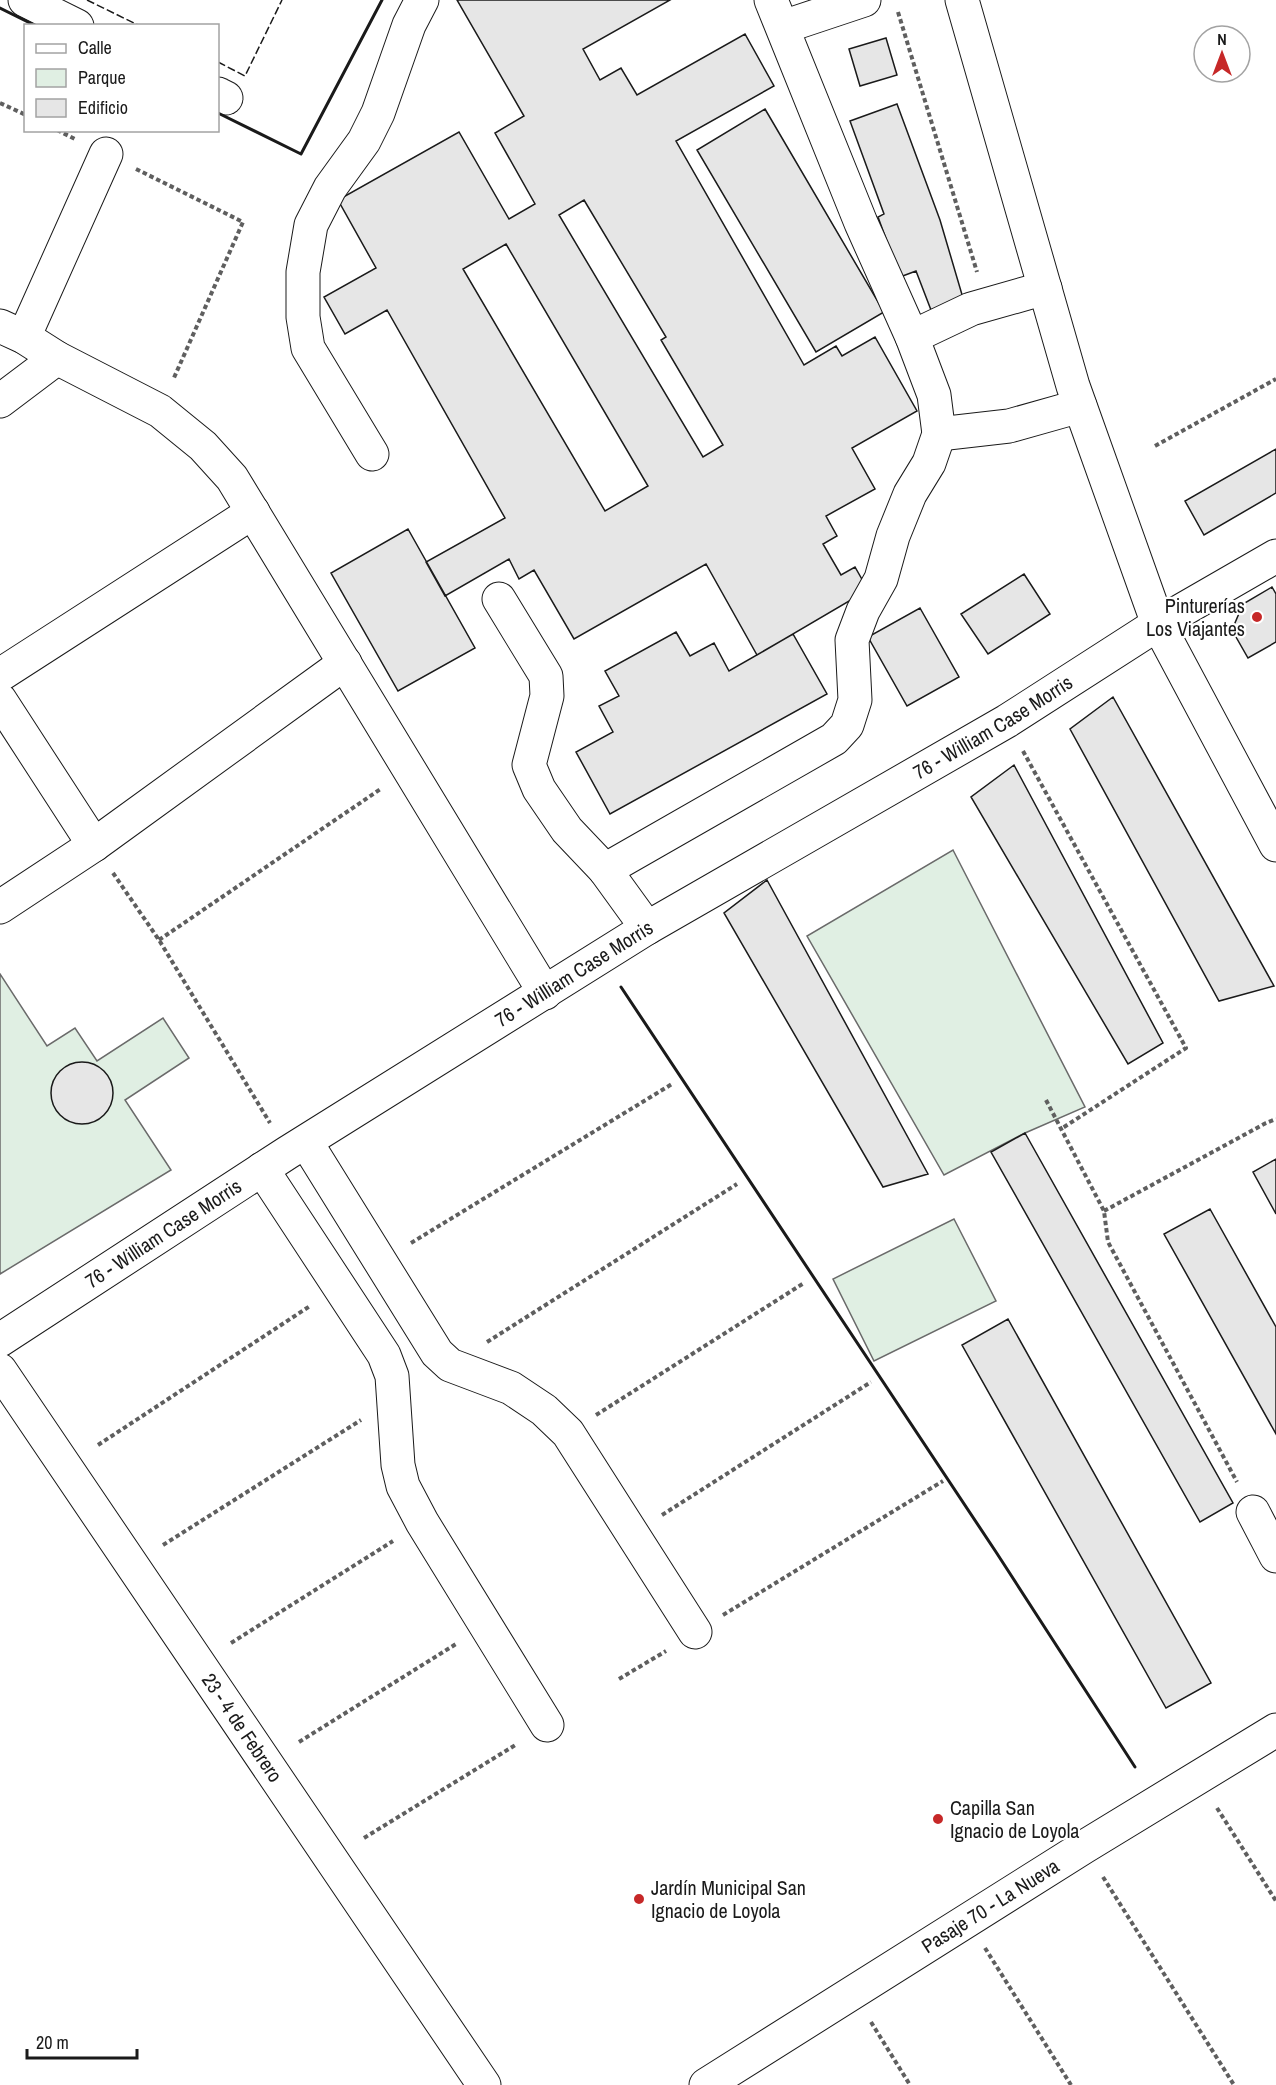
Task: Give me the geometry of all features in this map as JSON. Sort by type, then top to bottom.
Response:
[{"type":"street","points":[[24,0],[73,24]]},
{"type":"street","points":[[372,454],[308,348],[303,317],[303,272],[310,225],[330,188],[364,141],[378,113],[409,25],[422,0]]},
{"type":"street","points":[[605,870],[834,739],[847,724],[855,700],[852,640],[863,611],[881,579],[893,536],[910,494],[929,463],[939,434],[934,395],[912,337],[861,223],[777,13],[864,0]]},
{"type":"street","points":[[962,0],[1080,406],[1158,624],[1276,845]]},
{"type":"street","points":[[106,154],[12,332],[160,411],[203,446],[232,478],[545,993]]},
{"type":"street","points":[[912,337],[971,309],[1045,288]]},
{"type":"street","points":[[0,401],[57,358]]},
{"type":"street","points":[[939,434],[1009,426],[1080,406]]},
{"type":"street","points":[[0,675],[254,512]]},
{"type":"street","name":"76 - William Case Morris","points":[[0,1340],[285,1155],[646,928],[1006,721],[1158,624],[1276,556]]},
{"type":"street","points":[[499,599],[546,676],[547,696],[529,765],[539,789],[567,830],[605,870],[646,928]]},
{"type":"street","points":[[0,907],[94,845],[345,663]]},
{"type":"street","points":[[0,700],[94,845]]},
{"type":"street","points":[[285,1155],[381,1261],[437,1353],[450,1365],[511,1388],[544,1410],[568,1433],[695,1632]]},
{"type":"street","points":[[285,1155],[339,1287],[384,1354],[392,1376],[403,1486],[422,1522],[547,1725]]},
{"type":"street","name":"23 - 4 de Febrero","points":[[0,1370],[484,2085]]},
{"type":"street","points":[[1253,1512],[1276,1556]]},
{"type":"street","name":"Pasaje 70 - La Nueva","points":[[706,2085],[1084,1846],[1276,1730]]},
{"type":"path","points":[[898,11],[987,305]]},
{"type":"path","points":[[0,103],[24,115]]},
{"type":"path","points":[[61,132],[243,222],[160,411]]},
{"type":"path","points":[[1155,446],[1276,380]]},
{"type":"path","points":[[1006,721],[1186,1048],[1061,1129]]},
{"type":"path","points":[[159,940],[409,770]]},
{"type":"path","points":[[94,845],[159,940],[255,1096],[285,1155]]},
{"type":"path","points":[[381,1261],[672,1084]]},
{"type":"path","points":[[1046,1100],[1104,1210],[1108,1242],[1253,1512]]},
{"type":"path","points":[[1104,1210],[1276,1119]]},
{"type":"path","points":[[450,1365],[737,1184]]},
{"type":"path","points":[[568,1433],[804,1283]]},
{"type":"path","points":[[98,1445],[339,1287]]},
{"type":"path","points":[[632,1534],[871,1382]]},
{"type":"path","points":[[163,1545],[394,1399]]},
{"type":"path","points":[[620,1680],[943,1481]]},
{"type":"path","points":[[231,1643],[422,1522]]},
{"type":"path","points":[[298,1742],[486,1625]]},
{"type":"path","points":[[364,1838],[547,1725]]},
{"type":"path","points":[[1197,1778],[1276,1901]]},
{"type":"path","points":[[1084,1846],[1234,2085]]},
{"type":"path","points":[[968,1920],[1071,2085]]},
{"type":"path","points":[[852,1992],[910,2085]]},
{"type":"green space","points":[[953,850],[1085,1107],[1025,1133],[944,1175],[807,936]]},
{"type":"green space","points":[[0,974],[47,1046],[75,1028],[97,1061],[163,1018],[189,1058],[125,1100],[171,1170],[0,1274]]},
{"type":"green space","points":[[954,1219],[996,1301],[874,1361],[833,1279]]},
{"type":"building","points":[[457,0],[670,0],[583,49],[600,80],[621,68],[637,95],[745,34],[774,86],[676,141],[804,365],[836,346],[842,356],[875,337],[917,411],[852,448],[875,489],[826,516],[837,536],[823,544],[841,575],[855,567],[868,590],[757,655],[706,564],[574,639],[534,570],[519,579],[509,559],[445,596],[426,562],[505,518],[387,310],[345,334],[324,297],[376,268],[338,200],[459,132],[509,219],[535,204],[495,133],[524,116]],"holes":[[[584,200],[666,337],[661,340],[723,445],[703,457],[559,215]],[[506,244],[648,486],[605,511],[463,269]]]},
{"type":"building","points":[[886,38],[897,75],[860,86],[849,49]]},
{"type":"building","points":[[897,104],[940,220],[963,298],[931,310],[916,271],[900,277],[878,217],[884,214],[850,121]]},
{"type":"building","points":[[765,109],[884,312],[816,352],[697,150]]},
{"type":"building","points":[[1276,449],[1276,493],[1204,535],[1185,501]]},
{"type":"building","points":[[408,529],[475,648],[398,691],[331,573]]},
{"type":"building","points":[[1024,574],[1050,614],[988,654],[961,614]]},
{"type":"building","name":"Pinturerías Los Viajantes","points":[[1272,587],[1276,594],[1276,642],[1248,658],[1232,630],[1243,604]]},
{"type":"building","points":[[920,608],[959,677],[907,706],[868,637]]},
{"type":"building","points":[[676,632],[690,656],[714,643],[729,671],[793,634],[827,694],[610,814],[576,752],[613,732],[599,706],[619,696],[605,671]]},
{"type":"building","points":[[1113,697],[1274,986],[1219,1001],[1070,729]]},
{"type":"building","points":[[1014,765],[1163,1043],[1128,1064],[971,797]]},
{"type":"building","points":[[767,880],[928,1174],[883,1187],[724,913]]},
{"type":"building","points":[[76,1062],[88,1062],[104,1071],[111,1081],[113,1093],[111,1105],[104,1115],[88,1124],[76,1124],[65,1119],[56,1110],[51,1099],[51,1087],[56,1076],[65,1067]]},
{"type":"building","points":[[1025,1133],[1233,1503],[1200,1522],[991,1152]]},
{"type":"building","points":[[1276,1159],[1276,1214],[1253,1172]]},
{"type":"building","points":[[1210,1209],[1276,1327],[1276,1434],[1164,1234]]},
{"type":"building","points":[[1008,1319],[1211,1683],[1166,1708],[962,1345]]},
{"type":"fence","points":[[87,0],[136,24]]},
{"type":"fence","points":[[219,63],[245,76],[282,0]]},
{"type":"wall","points":[[219,113],[301,154],[382,0]]},
{"type":"wall","points":[[0,8],[32,24]]},
{"type":"wall","points":[[621,987],[996,1552],[1135,1767]]},
{"type":"place","name":"Pinturerías Los Viajantes","points":[[1257,617]]},
{"type":"place","name":"Capilla San Ignacio de Loyola","points":[[938,1819]]},
{"type":"place","name":"Jardín Municipal San Ignacio de Loyola","points":[[639,1899]]}]
